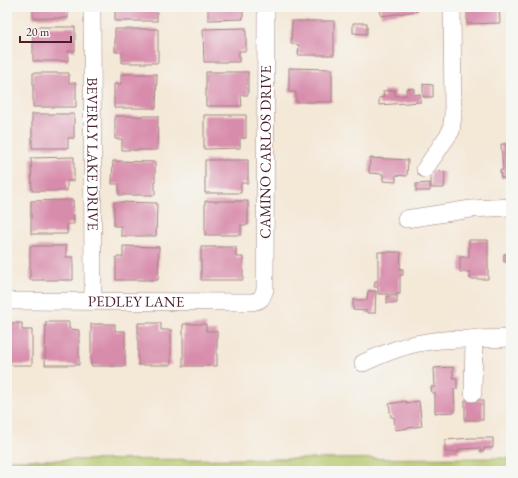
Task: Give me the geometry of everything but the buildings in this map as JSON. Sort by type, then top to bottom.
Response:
[{"type":"street","name":"BEVERLY LAKE DRIVE","points":[[92,7],[93,301]]},
{"type":"street","name":"CAMINO CARLOS DRIVE","points":[[262,297],[265,289],[266,7]]},
{"type":"street","points":[[425,169],[451,131],[453,116],[452,7]]},
{"type":"street","points":[[406,219],[471,209],[511,207]]},
{"type":"street","name":"PEDLEY LANE","points":[[7,301],[250,302],[260,300],[262,297]]},
{"type":"street","points":[[473,393],[474,338]]},
{"type":"street","points":[[363,363],[398,348],[437,340],[511,338]]},
{"type":"green space","points":[[511,458],[511,471],[7,471],[7,460]]}]
